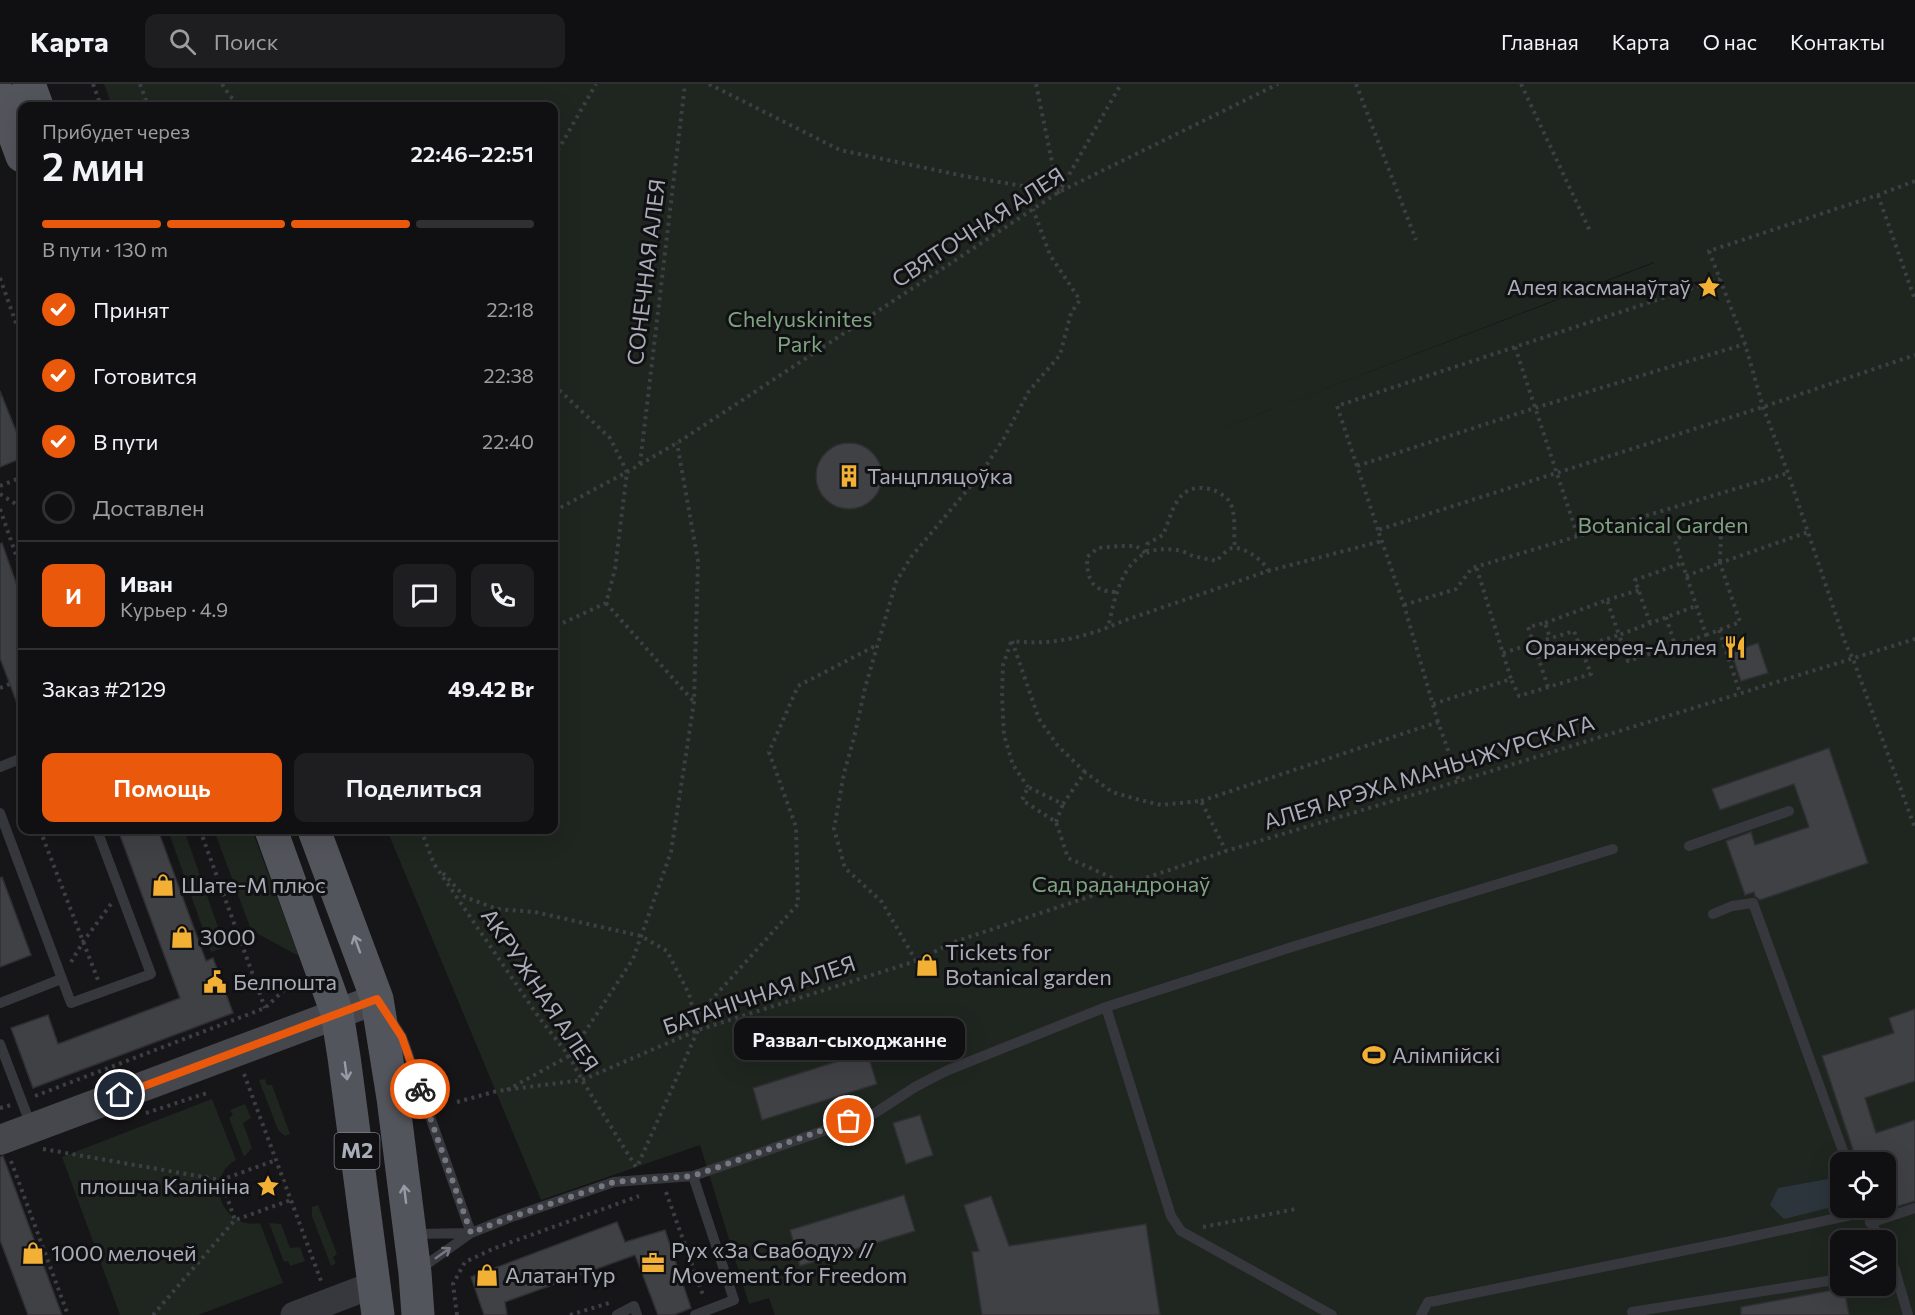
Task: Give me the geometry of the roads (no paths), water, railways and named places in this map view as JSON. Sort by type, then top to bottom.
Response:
[{"type":"main road","points":[[29,84],[36,102]]},
{"type":"main road","points":[[0,96],[18,145]]},
{"type":"main road","name":"М2","points":[[272,834],[337,1014],[377,1302]]},
{"type":"main road","name":"М2","points":[[315,834],[377,999],[410,1234],[418,1315]]},
{"type":"main road","points":[[5,1149],[31,1126],[377,999]]},
{"type":"street","points":[[294,1315],[365,1288],[377,1302]]},
{"type":"lane","points":[[0,767],[18,760]]},
{"type":"lane","points":[[1689,846],[1789,811]]},
{"type":"lane","points":[[0,813],[71,1003],[151,974],[99,834]]},
{"type":"lane","points":[[415,1273],[471,1233],[506,1219],[614,1182],[693,1176],[875,1113],[915,1087],[946,1071],[1106,1007],[1294,946],[1613,849]]},
{"type":"lane","points":[[1713,914],[1732,906],[1753,903],[1843,1152]]},
{"type":"lane","points":[[0,1003],[62,979]]},
{"type":"lane","points":[[377,999],[402,1037],[471,1233]]},
{"type":"lane","points":[[1106,1007],[1171,1216],[1181,1231],[1332,1315]]},
{"type":"lane","points":[[0,1044],[31,1126]]},
{"type":"lane","points":[[693,1176],[734,1300],[695,1315]]},
{"type":"lane","points":[[1870,1223],[1915,1208]]},
{"type":"lane","points":[[1421,1315],[1428,1302],[1837,1218]]},
{"type":"lane","points":[[1868,1218],[1874,1230]]},
{"type":"lane","points":[[410,1234],[471,1233]]},
{"type":"lane","points":[[1632,1312],[1830,1281]]},
{"type":"lane","points":[[1896,1286],[1908,1315]]},
{"type":"lane","points":[[618,1315],[634,1306],[637,1315]]},
{"type":"place","name":"Алея касманаўтаў","points":[[1709,287]]},
{"type":"place","name":"Танцпляцоўка","points":[[849,476]]},
{"type":"place","name":"Оранжерея-Аллея","points":[[1735,647]]},
{"type":"place","name":"Шате-М плюс","points":[[163,885]]},
{"type":"place","name":"3000","points":[[182,937]]},
{"type":"place","name":"Tickets for Botanical garden","points":[[927,965]]},
{"type":"place","name":"Белпошта","points":[[215,982]]},
{"type":"place","name":"Алімпійскі","points":[[1374,1055]]},
{"type":"place","name":"Развал-сыходжанне","points":[[849,1121]]},
{"type":"place","name":"плошча Калініна","points":[[268,1186]]},
{"type":"place","name":"1000 мелочей","points":[[33,1253]]},
{"type":"place","name":"Рух «За Свабоду» // Movement for Freedom","points":[[653,1263]]},
{"type":"place","name":"АлатанТур","points":[[487,1275]]},
{"type":"park label","name":"Chelyuskinites Park","points":[[800,332]]},
{"type":"park label","name":"Botanical Garden","points":[[1663,525]]},
{"type":"park label","name":"Сад радандронаў","points":[[1121,884]]}]
